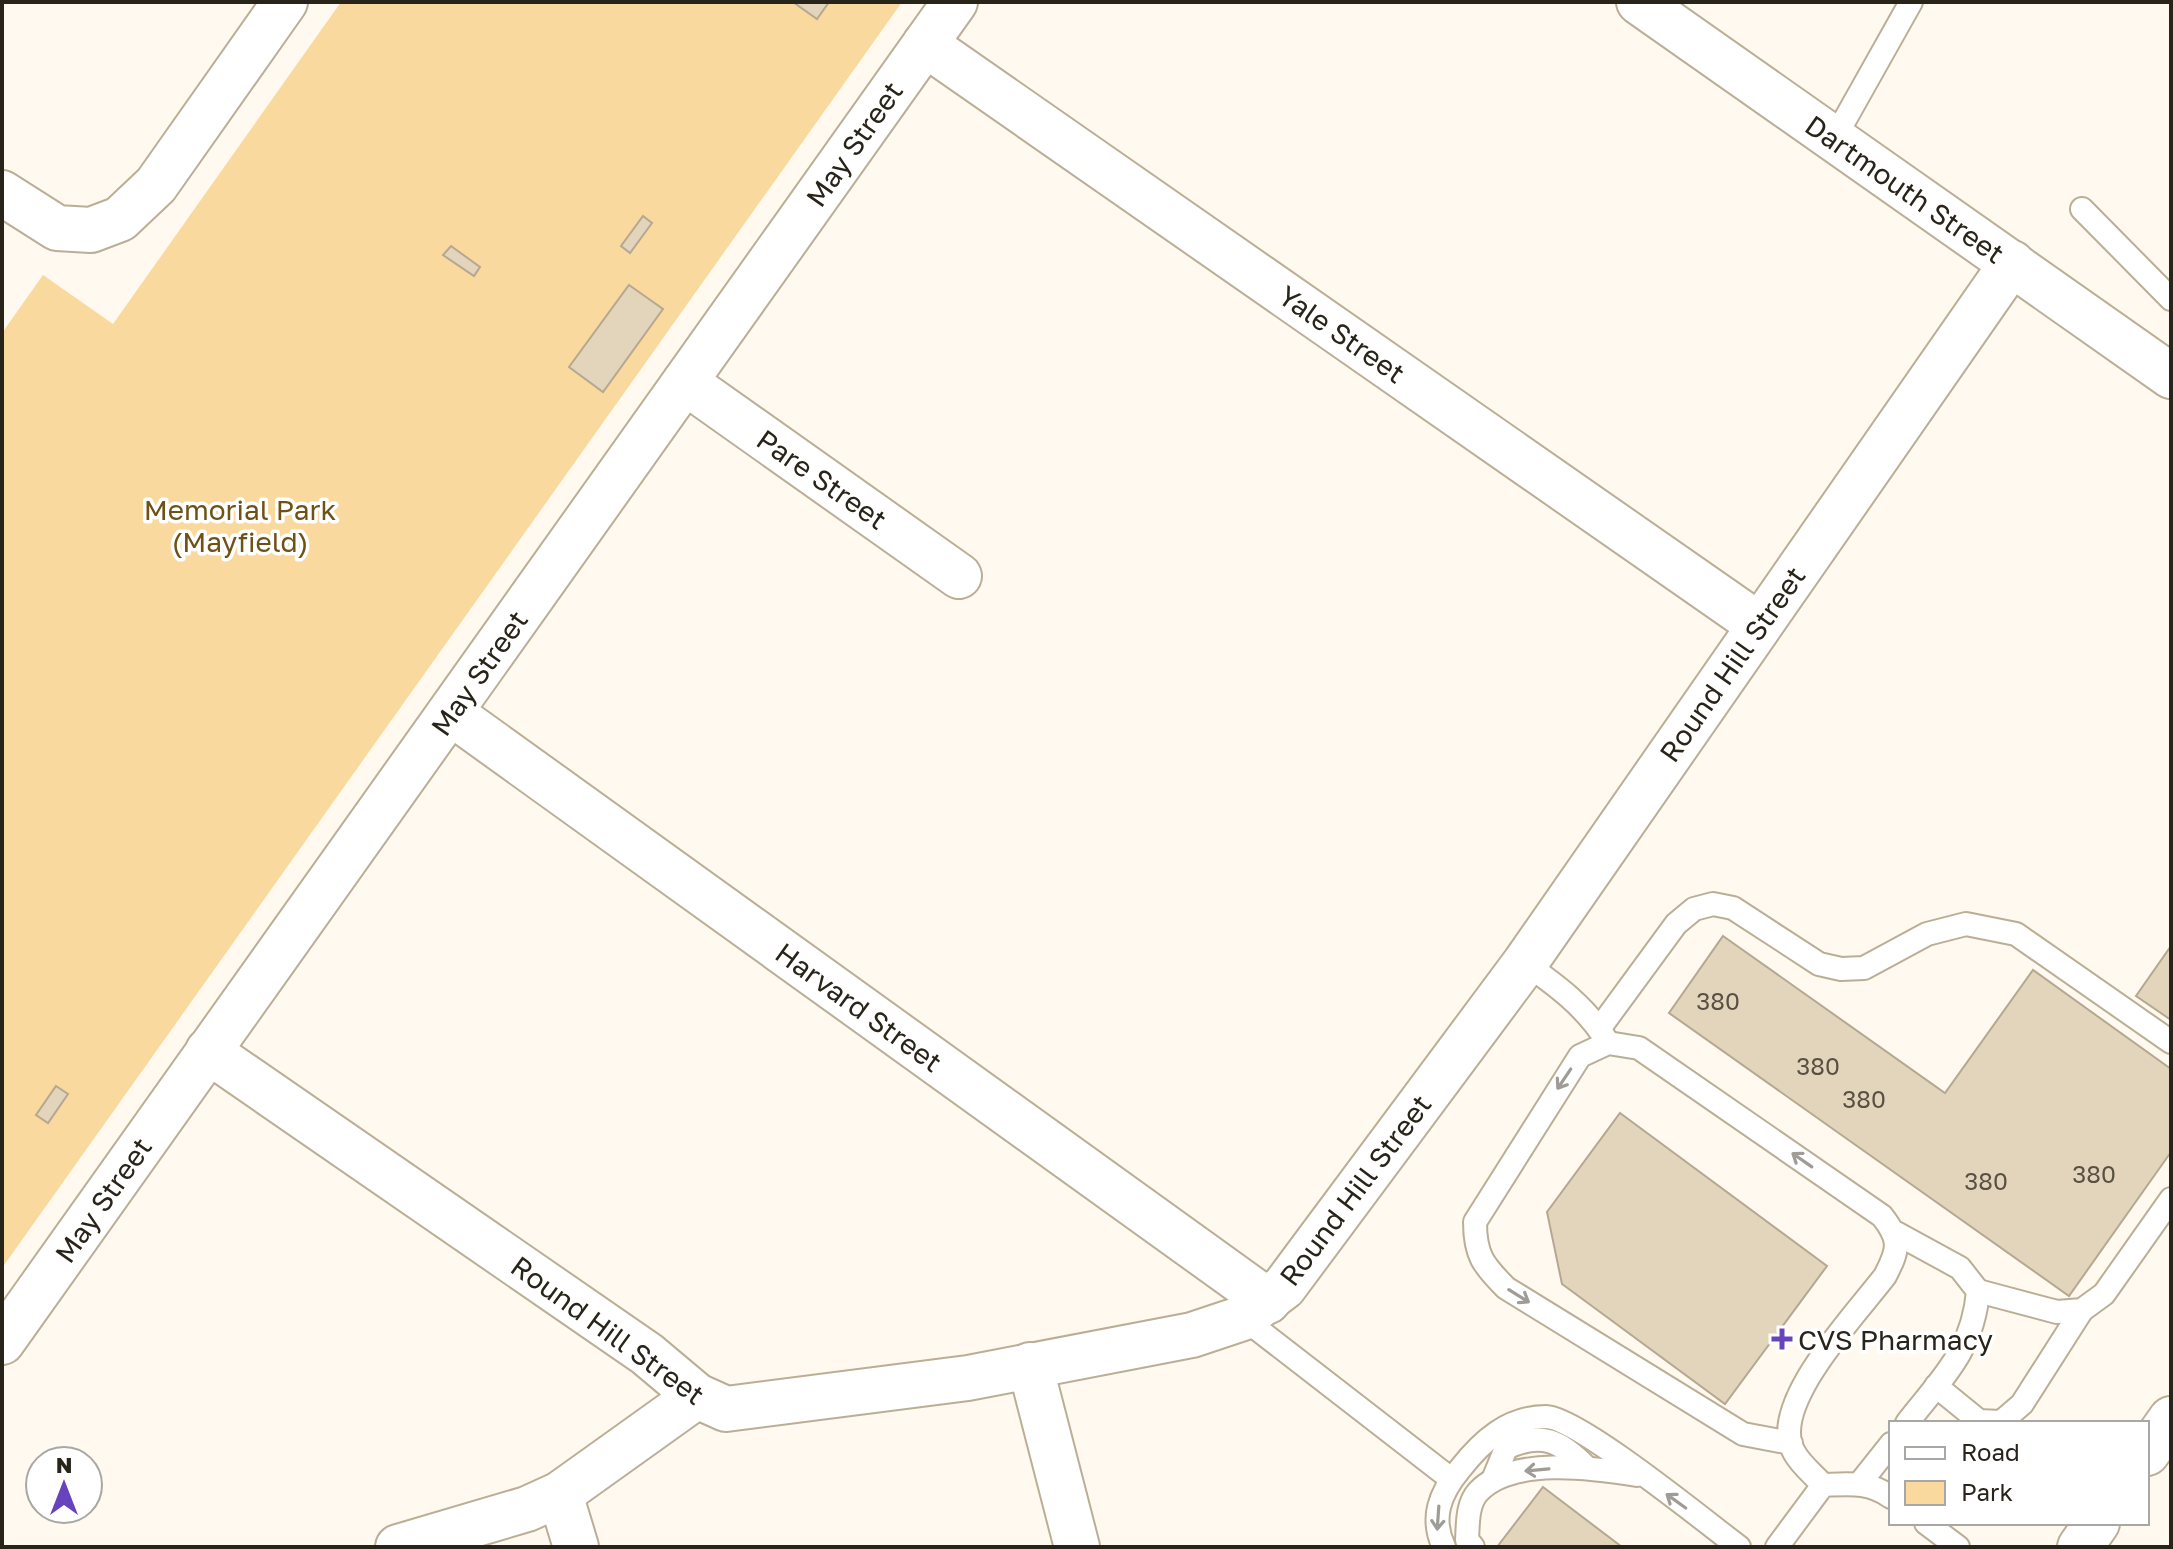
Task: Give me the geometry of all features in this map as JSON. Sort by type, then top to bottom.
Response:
[{"type":"street","points":[[2,193],[57,228],[91,230],[120,219],[156,185],[285,2]]},
{"type":"street","name":"May Street","points":[[2,1342],[955,2]]},
{"type":"street","name":"Dartmouth Street","points":[[1639,2],[2171,376]]},
{"type":"street","name":"Yale Street","points":[[925,44],[1759,625]]},
{"type":"street","name":"Round Hill Street","points":[[208,1051],[647,1354],[697,1396],[726,1409],[758,1407],[1030,1365],[1192,1335],[1256,1309],[1314,1251],[1525,963],[2012,263]]},
{"type":"street","name":"Pare Street","points":[[685,382],[959,576]]},
{"type":"street","name":"Harvard Street","points":[[451,713],[1256,1309]]},
{"type":"street","points":[[1030,1365],[1077,1547]]},
{"type":"street","points":[[398,1547],[527,1509],[560,1494],[697,1396]]},
{"type":"street","points":[[2149,1450],[2171,1419]]},
{"type":"street","points":[[560,1494],[576,1547]]},
{"type":"street","points":[[2080,1547],[2096,1525]]},
{"type":"lane","points":[[1834,139],[1911,2]]},
{"type":"lane","points":[[2082,209],[2171,299]]},
{"type":"lane","points":[[1791,1443],[1743,1434],[1506,1288],[1487,1269],[1475,1247],[1475,1222],[1551,1098],[1580,1056],[1604,1036],[1676,924],[1694,909],[1713,904],[1733,908],[1819,964],[1841,969],[1864,968],[1927,934],[1966,924],[1993,927],[2016,934],[2038,948],[2171,1042]]},
{"type":"lane","points":[[1525,963],[1577,1003],[1604,1036],[1639,1048],[1882,1216],[1896,1233],[1960,1268],[1978,1291],[2057,1312],[2082,1310]]},
{"type":"lane","points":[[2002,1421],[2022,1404],[2082,1310],[2104,1294],[2171,1199]]},
{"type":"lane","points":[[1823,1485],[1793,1452],[1788,1428],[1795,1399],[1885,1276],[1896,1254],[1896,1233]]},
{"type":"lane","points":[[1909,1421],[1959,1358],[1976,1322],[1978,1291]]},
{"type":"lane","points":[[1256,1309],[1451,1479]]},
{"type":"lane","points":[[1936,1386],[1979,1421]]},
{"type":"lane","points":[[1444,1547],[1437,1532],[1438,1505],[1451,1479],[1497,1430],[1527,1419],[1549,1416],[1579,1430],[1739,1547]]},
{"type":"lane","points":[[1860,1483],[1889,1447]]},
{"type":"lane","points":[[1473,1547],[1467,1540],[1468,1515],[1476,1493],[1493,1480],[1530,1469],[1587,1468],[1642,1476]]},
{"type":"lane","points":[[1823,1485],[1860,1483],[1878,1488],[1889,1496]]},
{"type":"lane","points":[[1777,1547],[1823,1485]]},
{"type":"lane","points":[[1929,1525],[1958,1547]]},
{"type":"green space","name":"Memorial Park (Mayfield)","points":[[341,2],[902,2],[2,1268],[2,333],[43,275],[113,324]]},
{"type":"building","points":[[793,2],[829,2],[817,19]]},
{"type":"building","points":[[643,216],[652,223],[630,253],[621,246]]},
{"type":"building","points":[[451,246],[480,267],[474,276],[443,255]]},
{"type":"building","points":[[629,285],[663,309],[603,392],[569,367]]},
{"type":"building","points":[[1723,936],[1945,1093],[2033,970],[2171,1069],[2171,1152],[2069,1296],[1669,1013]]},
{"type":"building","points":[[2171,946],[2171,1020],[2136,996]]},
{"type":"building","points":[[56,1086],[68,1094],[48,1123],[36,1115]]},
{"type":"building","points":[[1620,1113],[1827,1266],[1725,1404],[1562,1284],[1547,1212]]},
{"type":"building","points":[[1543,1487],[1622,1547],[1497,1547]]},
{"type":"place","name":"CVS Pharmacy","points":[[1782,1339]]}]
